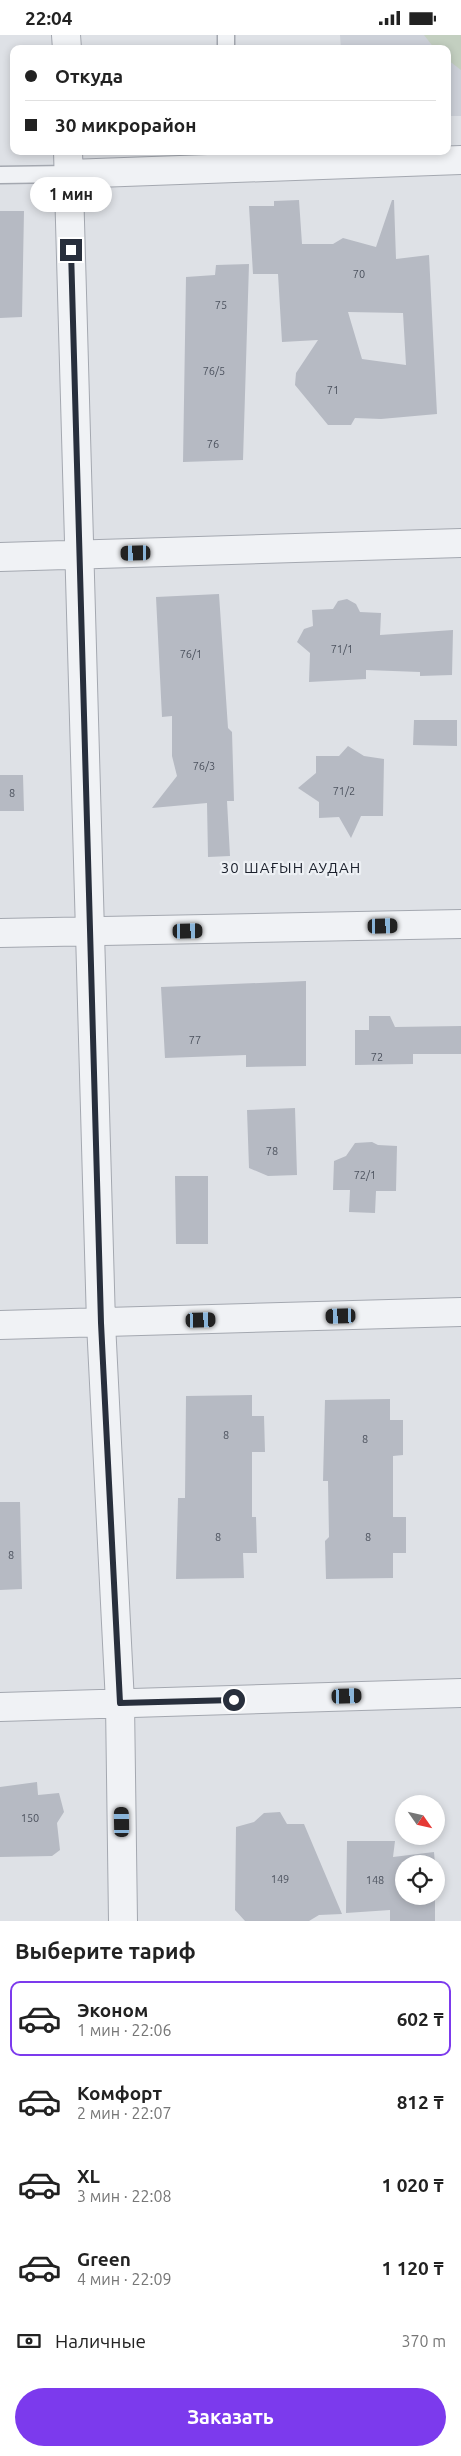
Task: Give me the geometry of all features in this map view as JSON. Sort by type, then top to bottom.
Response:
[{"type":"street","points":[[123,1921],[120,1703],[101,1323],[68,162],[461,160]]},
{"type":"street","points":[[0,557],[461,543]]},
{"type":"street","points":[[0,933],[91,933],[461,924]]},
{"type":"street","points":[[0,1325],[461,1312]]},
{"type":"street","points":[[0,1707],[461,1693]]},
{"type":"lane","points":[[0,175],[68,162]]},
{"type":"shaded area","points":[[340,35],[461,35],[461,116],[451,116],[451,45],[341,45]]},
{"type":"green space","points":[[424,35],[461,35],[461,70],[451,62],[451,45],[432,45]]},
{"type":"building","points":[[299,200],[302,244],[333,244],[343,238],[376,247],[392,200],[394,200],[396,259],[429,255],[437,414],[381,419],[355,418],[351,425],[328,425],[295,385],[296,373],[318,340],[282,342],[278,274],[253,274],[249,206],[274,206],[274,201]],"holes":[[[348,312],[403,313],[406,365],[362,359]]]},
{"type":"building","points":[[0,211],[24,211],[22,317],[0,318]]},
{"type":"building","points":[[249,264],[243,460],[183,462],[186,277],[215,275],[216,265]]},
{"type":"building","points":[[219,594],[228,728],[232,732],[234,801],[227,801],[230,856],[208,857],[207,803],[152,808],[177,776],[172,756],[172,716],[162,717],[156,597]]},
{"type":"building","points":[[347,599],[356,604],[360,612],[381,613],[380,635],[453,630],[452,675],[420,676],[420,672],[366,670],[366,679],[309,682],[310,653],[297,642],[304,629],[313,626],[312,610],[333,609],[338,601]]},
{"type":"building","points":[[414,720],[457,720],[457,746],[413,745]]},
{"type":"building","points":[[348,746],[364,756],[384,759],[383,816],[361,816],[351,838],[339,817],[319,818],[319,802],[298,788],[316,773],[316,756],[339,756]]},
{"type":"building","points":[[0,775],[23,775],[24,811],[0,811]]},
{"type":"building","points":[[306,981],[306,1066],[246,1067],[246,1055],[165,1058],[161,987]]},
{"type":"building","points":[[369,1016],[390,1016],[395,1027],[461,1026],[461,1054],[413,1054],[413,1064],[355,1065],[355,1030],[369,1030]]},
{"type":"building","points":[[295,1108],[297,1175],[268,1176],[249,1168],[247,1110]]},
{"type":"building","points":[[372,1142],[378,1145],[397,1146],[396,1191],[376,1191],[375,1213],[349,1212],[350,1190],[333,1190],[334,1161],[346,1156],[355,1143]]},
{"type":"building","points":[[175,1176],[208,1176],[208,1244],[176,1244]]},
{"type":"building","points":[[252,1395],[252,1416],[264,1416],[265,1452],[252,1452],[252,1517],[256,1517],[257,1553],[243,1553],[244,1578],[176,1579],[178,1498],[185,1498],[186,1396]]},
{"type":"building","points":[[390,1399],[390,1420],[403,1420],[403,1455],[393,1456],[393,1517],[406,1517],[406,1553],[393,1553],[393,1578],[326,1579],[325,1541],[329,1537],[328,1481],[323,1481],[325,1400]]},
{"type":"building","points":[[0,1502],[20,1502],[22,1589],[0,1590]]},
{"type":"building","points":[[37,1782],[38,1795],[59,1793],[64,1812],[57,1823],[60,1850],[52,1856],[0,1857],[0,1787]]},
{"type":"building","points":[[280,1812],[287,1824],[304,1824],[342,1914],[319,1915],[309,1921],[245,1921],[235,1910],[236,1827],[254,1822],[264,1813]]},
{"type":"building","points":[[347,1841],[395,1841],[393,1857],[395,1857],[395,1905],[435,1905],[435,1921],[390,1921],[390,1910],[346,1913]]},
{"type":"building","points":[[434,1852],[434,1855],[409,1855]]},
{"type":"district","name":"30 ШАҒЫН АУДАН","points":[[291,867]]},
{"type":"route","points":[[71,250],[101,1323],[120,1703],[234,1700]]}]
